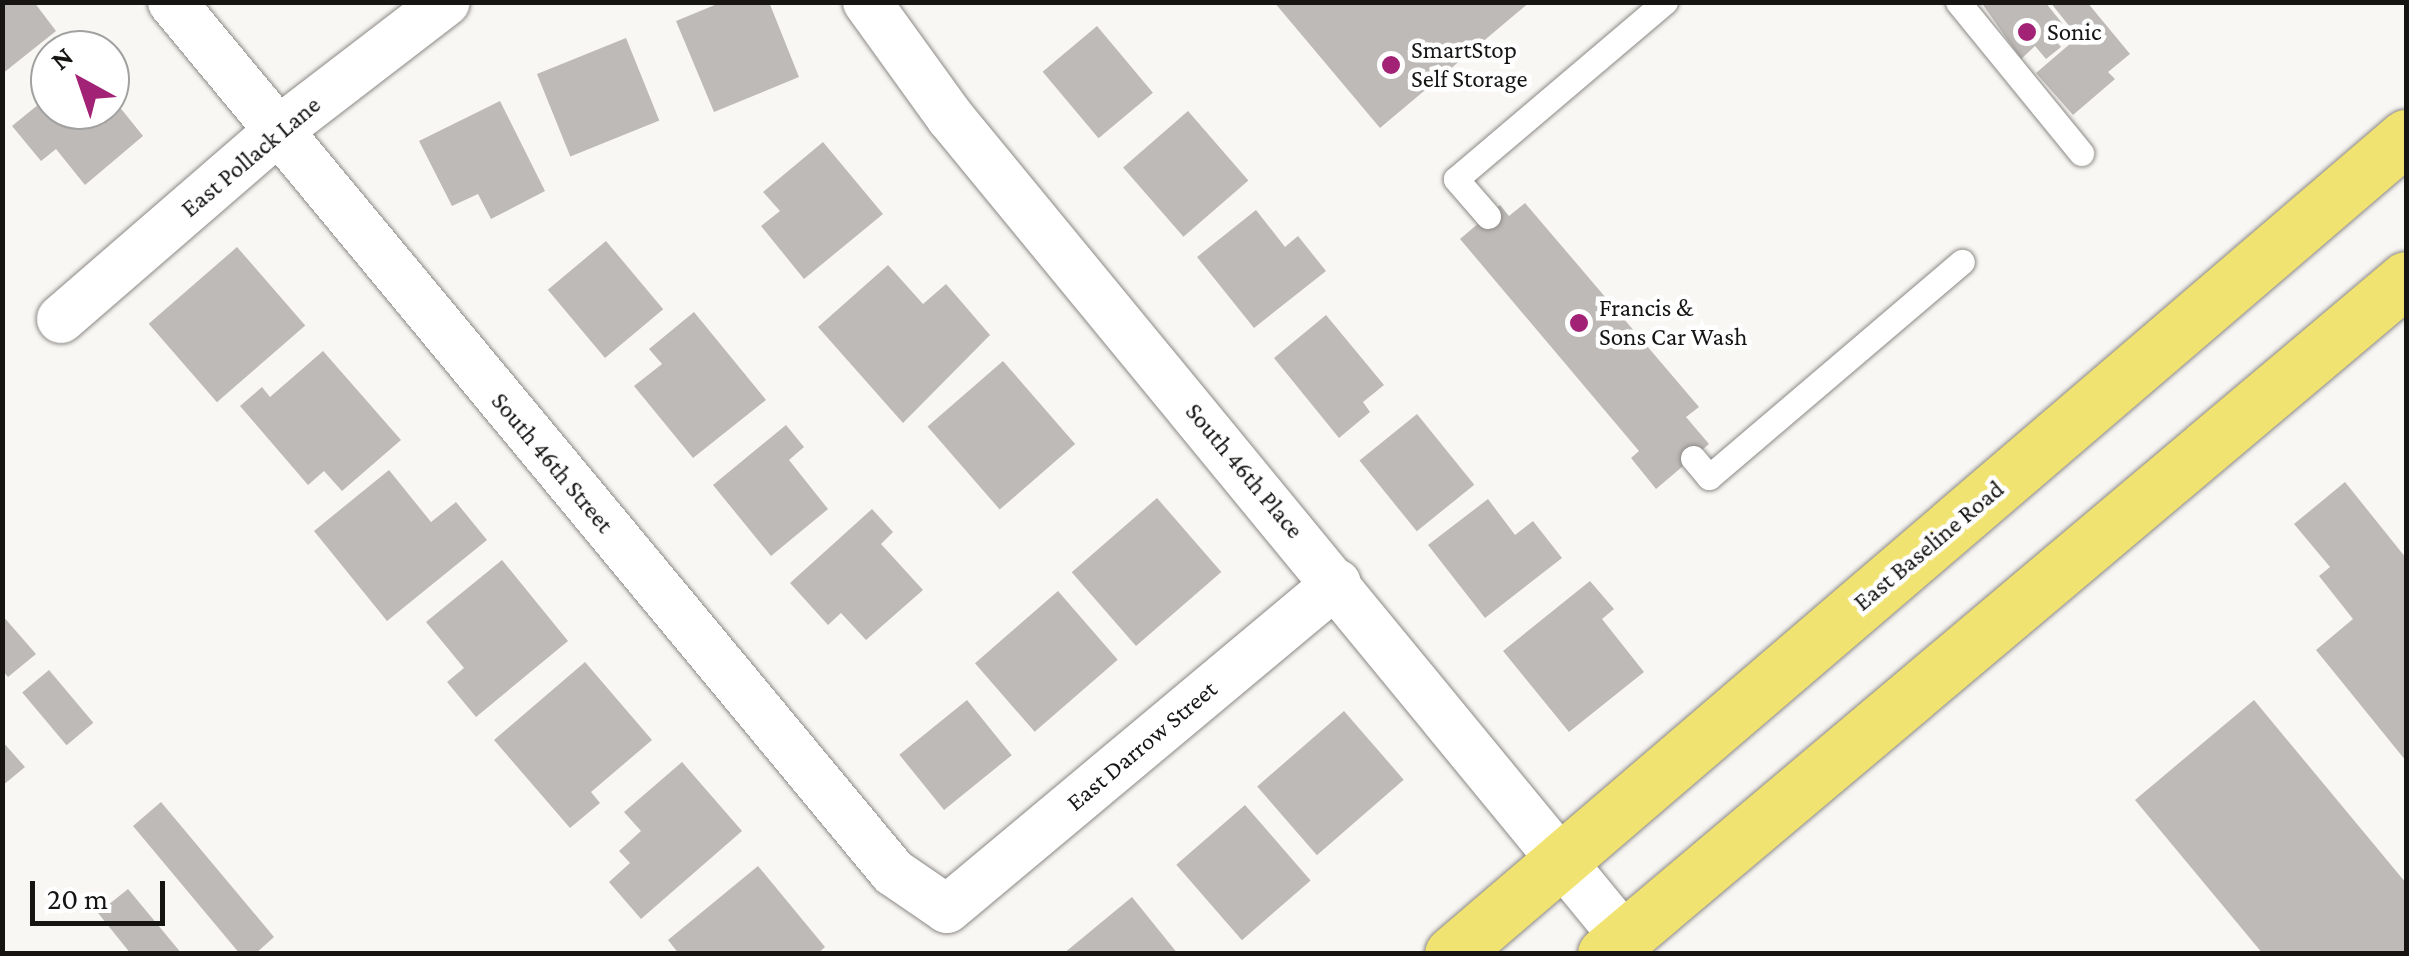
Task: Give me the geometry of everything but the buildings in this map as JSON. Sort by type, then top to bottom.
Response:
[{"type":"main road","name":"East Baseline Road","points":[[1452,954],[2406,137]]},
{"type":"main road","points":[[1615,945],[2406,280]]},
{"type":"street","name":"South 46th Street","points":[[172,2],[893,872],[947,909]]},
{"type":"street","name":"East Pollack Lane","points":[[62,319],[279,130],[446,2]]},
{"type":"street","name":"South 46th Place","points":[[868,2],[950,117],[1563,861],[1615,945]]},
{"type":"street","name":"East Darrow Street","points":[[947,909],[1337,582]]},
{"type":"lane","points":[[1488,216],[1456,179],[1665,2]]},
{"type":"lane","points":[[1958,2],[2081,153]]},
{"type":"lane","points":[[1693,458],[1709,477],[1962,262]]},
{"type":"place","name":"Sonic","points":[[2027,32]]},
{"type":"place","name":"SmartStop Self Storage","points":[[1391,65]]},
{"type":"place","name":"Francis & Sons Car Wash","points":[[1579,323]]}]
